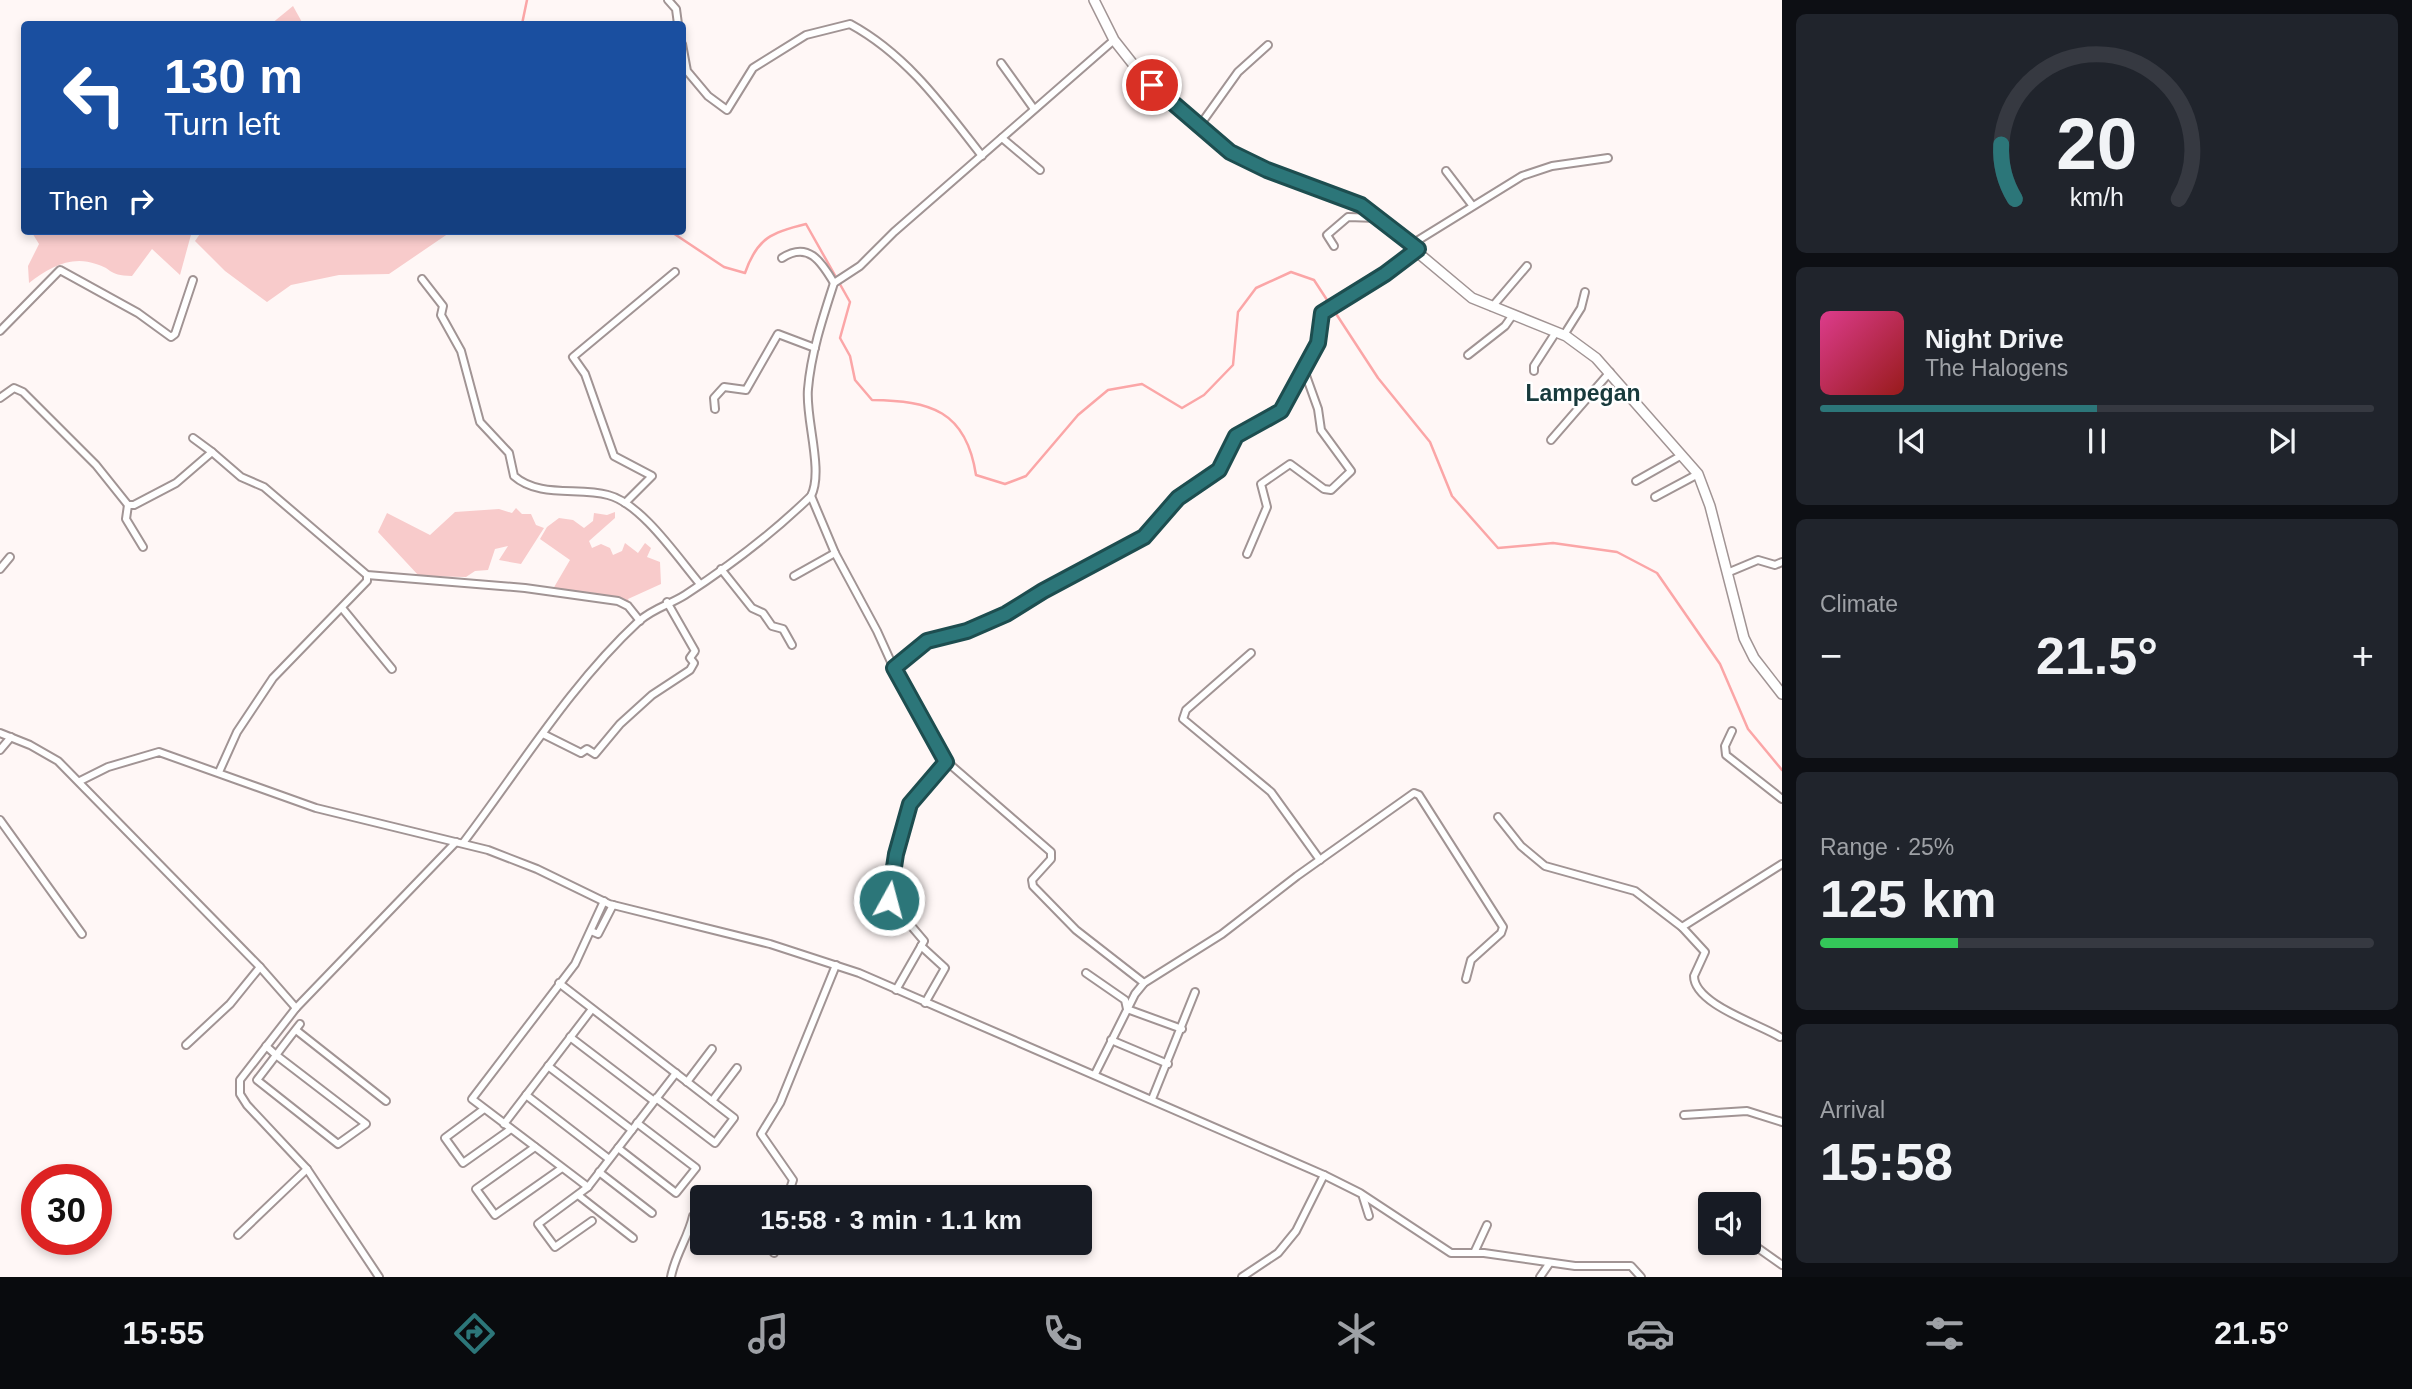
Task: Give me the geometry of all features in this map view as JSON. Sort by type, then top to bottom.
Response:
[{"type":"main road","points":[[1094,0],[1114,40],[1140,73],[1198,128],[1230,152],[1250,163],[1353,201],[1379,217],[1467,294],[1512,316],[1560,333],[1587,349],[1610,372],[1698,474],[1727,573],[1737,619],[1748,648],[1782,694]]},
{"type":"street","points":[[668,0],[676,9],[678,21]]},
{"type":"street","points":[[686,66],[687,71],[708,96],[727,110],[753,68],[806,35],[850,24],[878,41],[916,73],[982,156]]},
{"type":"street","points":[[1114,40],[860,266],[835,282],[815,348],[807,397],[815,472],[811,496],[835,553],[946,761],[1051,852],[1051,859],[1032,880],[1033,886],[1076,930],[1144,983]]},
{"type":"street","points":[[1198,128],[1238,72],[1268,45]]},
{"type":"street","points":[[1001,63],[1034,109]]},
{"type":"street","points":[[1002,138],[1040,170]]},
{"type":"street","points":[[894,668],[927,641],[967,631],[1006,614],[1144,537],[1178,498],[1219,470],[1236,436],[1281,411],[1321,335],[1321,314],[1385,274],[1415,247],[1472,205],[1538,170],[1608,158]]},
{"type":"street","points":[[1446,171],[1472,205]]},
{"type":"street","points":[[1334,246],[1327,235],[1348,217],[1379,217]]},
{"type":"street","points":[[782,258],[796,251],[805,251],[821,263],[835,282]]},
{"type":"street","points":[[1492,307],[1527,267]]},
{"type":"street","points":[[0,331],[60,270],[138,313],[171,337],[175,334],[193,280]]},
{"type":"street","points":[[625,503],[652,476],[614,456],[585,374],[573,357],[675,272]]},
{"type":"street","points":[[422,279],[443,305],[440,314],[462,354],[480,422],[509,453],[514,476],[535,487],[609,495],[625,503],[661,537],[700,584]]},
{"type":"street","points":[[1534,371],[1534,366],[1581,308],[1586,292]]},
{"type":"street","points":[[1468,355],[1503,328],[1512,316]]},
{"type":"street","points":[[715,409],[714,398],[724,387],[746,390],[778,334],[815,348]]},
{"type":"street","points":[[1247,554],[1267,507],[1261,484],[1290,464],[1324,489],[1331,490],[1351,471],[1321,430],[1318,409],[1304,370]]},
{"type":"street","points":[[1551,440],[1610,372]]},
{"type":"street","points":[[0,398],[14,388],[23,392],[96,466],[128,505],[126,519],[142,547]]},
{"type":"street","points":[[193,438],[241,477],[264,487],[367,575],[526,588],[618,601],[628,606],[640,621]]},
{"type":"street","points":[[128,505],[134,505],[176,483],[212,452]]},
{"type":"street","points":[[1636,481],[1682,455]]},
{"type":"street","points":[[1655,497],[1698,474]]},
{"type":"street","points":[[379,1277],[307,1169],[240,1094],[240,1080],[296,1008],[459,842],[542,734],[640,621],[721,569],[811,496]]},
{"type":"street","points":[[794,576],[835,553]]},
{"type":"street","points":[[0,569],[10,557]]},
{"type":"street","points":[[1727,573],[1758,560],[1774,565],[1782,562]]},
{"type":"street","points":[[721,569],[752,608],[763,613],[772,626],[783,629],[792,645]]},
{"type":"street","points":[[219,772],[237,732],[272,678],[342,608],[366,581],[367,575]]},
{"type":"street","points":[[542,734],[582,753],[587,749],[595,754],[620,724],[652,695],[690,670],[695,651],[667,602]]},
{"type":"street","points":[[342,608],[392,668]]},
{"type":"street","points":[[1251,653],[1186,710],[1183,719],[1271,792],[1320,860]]},
{"type":"street","points":[[1732,731],[1725,746],[1726,755],[1782,799]]},
{"type":"street","points":[[0,733],[58,761],[80,781],[260,967],[296,1008]]},
{"type":"street","points":[[0,750],[11,737]]},
{"type":"street","points":[[80,781],[108,767],[159,752],[316,808],[459,842],[520,862],[613,905],[770,944],[836,965],[1095,1074],[1324,1175],[1360,1193],[1444,1250],[1549,1264],[1597,1268],[1631,1266],[1642,1277]]},
{"type":"street","points":[[896,990],[921,946],[922,935],[893,909],[889,894],[902,828],[910,804],[946,761]]},
{"type":"street","points":[[1095,1074],[1127,1009],[1144,983],[1222,934],[1412,794],[1419,794],[1503,927],[1501,933],[1469,963],[1466,979]]},
{"type":"street","points":[[1498,817],[1521,846],[1545,866],[1634,891],[1682,927],[1705,952],[1693,976],[1700,990],[1728,1013],[1780,1037]]},
{"type":"street","points":[[0,820],[82,934]]},
{"type":"street","points":[[1682,927],[1782,864]]},
{"type":"street","points":[[587,1187],[472,1099],[575,964],[604,901]]},
{"type":"street","points":[[591,931],[598,934],[613,905]]},
{"type":"street","points":[[921,946],[945,968],[925,1003]]},
{"type":"street","points":[[792,1185],[761,1134],[782,1100],[836,965]]},
{"type":"street","points":[[186,1045],[243,989],[260,967]]},
{"type":"street","points":[[1086,973],[1125,1000],[1127,1009]]},
{"type":"street","points":[[559,983],[734,1118],[715,1143],[570,1037]]},
{"type":"street","points":[[1153,1099],[1195,992]]},
{"type":"street","points":[[504,1124],[592,1009]]},
{"type":"street","points":[[1127,1009],[1182,1029]]},
{"type":"street","points":[[266,1046],[276,1055],[366,1124],[338,1144],[257,1080],[276,1055],[298,1027],[386,1101]]},
{"type":"street","points":[[1111,1040],[1168,1064]]},
{"type":"street","points":[[687,1082],[712,1049]]},
{"type":"street","points":[[548,1066],[632,1130]]},
{"type":"street","points":[[712,1101],[737,1068]]},
{"type":"street","points":[[592,1221],[555,1248],[538,1224],[587,1187],[676,1073]]},
{"type":"street","points":[[526,1095],[609,1159]]},
{"type":"street","points":[[484,1109],[445,1138],[463,1163],[511,1129]]},
{"type":"street","points":[[1684,1115],[1747,1111],[1782,1122]]},
{"type":"street","points":[[618,1148],[676,1193],[696,1168],[637,1123]]},
{"type":"street","points":[[535,1147],[477,1189],[495,1215],[562,1168]]},
{"type":"street","points":[[238,1235],[307,1169]]},
{"type":"street","points":[[599,1172],[652,1213]]},
{"type":"street","points":[[1242,1277],[1278,1253],[1296,1231],[1324,1175]]},
{"type":"street","points":[[1360,1193],[1366,1201],[1369,1216]]},
{"type":"street","points":[[578,1195],[633,1238]]},
{"type":"street","points":[[1474,1253],[1488,1226]]},
{"type":"street","points":[[671,1277],[675,1257],[690,1227]]},
{"type":"street","points":[[1761,1250],[1782,1265]]},
{"type":"street","points":[[1540,1277],[1549,1264]]},
{"type":"shaded area","points":[[293,6],[301,21],[275,21]]},
{"type":"shaded area","points":[[33,235],[191,235],[180,275],[152,249],[132,276],[78,261],[52,268],[29,283],[28,266],[39,244]]},
{"type":"shaded area","points":[[199,235],[446,235],[389,274],[339,275],[291,285],[267,302],[225,271],[195,241]]},
{"type":"shaded area","points":[[516,508],[522,514],[531,514],[536,525],[544,528],[521,564],[499,560],[508,546],[495,549],[488,570],[475,571],[466,577],[419,576],[378,532],[387,513],[430,535],[455,512],[499,509],[512,513]]},
{"type":"shaded area","points":[[615,512],[615,518],[589,541],[592,548],[601,544],[610,548],[613,555],[622,551],[625,543],[638,553],[645,543],[651,548],[647,557],[660,562],[661,584],[628,599],[631,606],[553,589],[570,560],[540,539],[547,527],[559,518],[573,520],[584,528],[593,521],[594,513],[607,515]]},
{"type":"waterway","points":[[523,21],[527,0]]},
{"type":"waterway","points":[[676,235],[724,267],[745,273],[755,252],[767,238],[806,224],[850,302],[840,338],[850,356],[855,380],[872,400],[911,403],[942,414],[954,423],[964,436],[976,475],[1005,484],[1026,476],[1078,415],[1108,390],[1142,384],[1182,408],[1204,395],[1233,365],[1238,312],[1256,288],[1291,272],[1314,280],[1378,378],[1430,442],[1452,496],[1498,548],[1553,543],[1617,552],[1657,573],[1720,664],[1748,729],[1782,770]]},
{"type":"district","name":"Lampegan","points":[[1583,393]]},
{"type":"route","points":[[889,900],[905,815],[914,796],[946,762],[894,668],[927,641],[967,631],[1006,614],[1144,537],[1178,498],[1223,466],[1233,447],[1230,442],[1236,436],[1281,411],[1318,343],[1322,330],[1322,313],[1385,274],[1418,249],[1361,205],[1267,170],[1230,152],[1198,128],[1152,85]]}]
